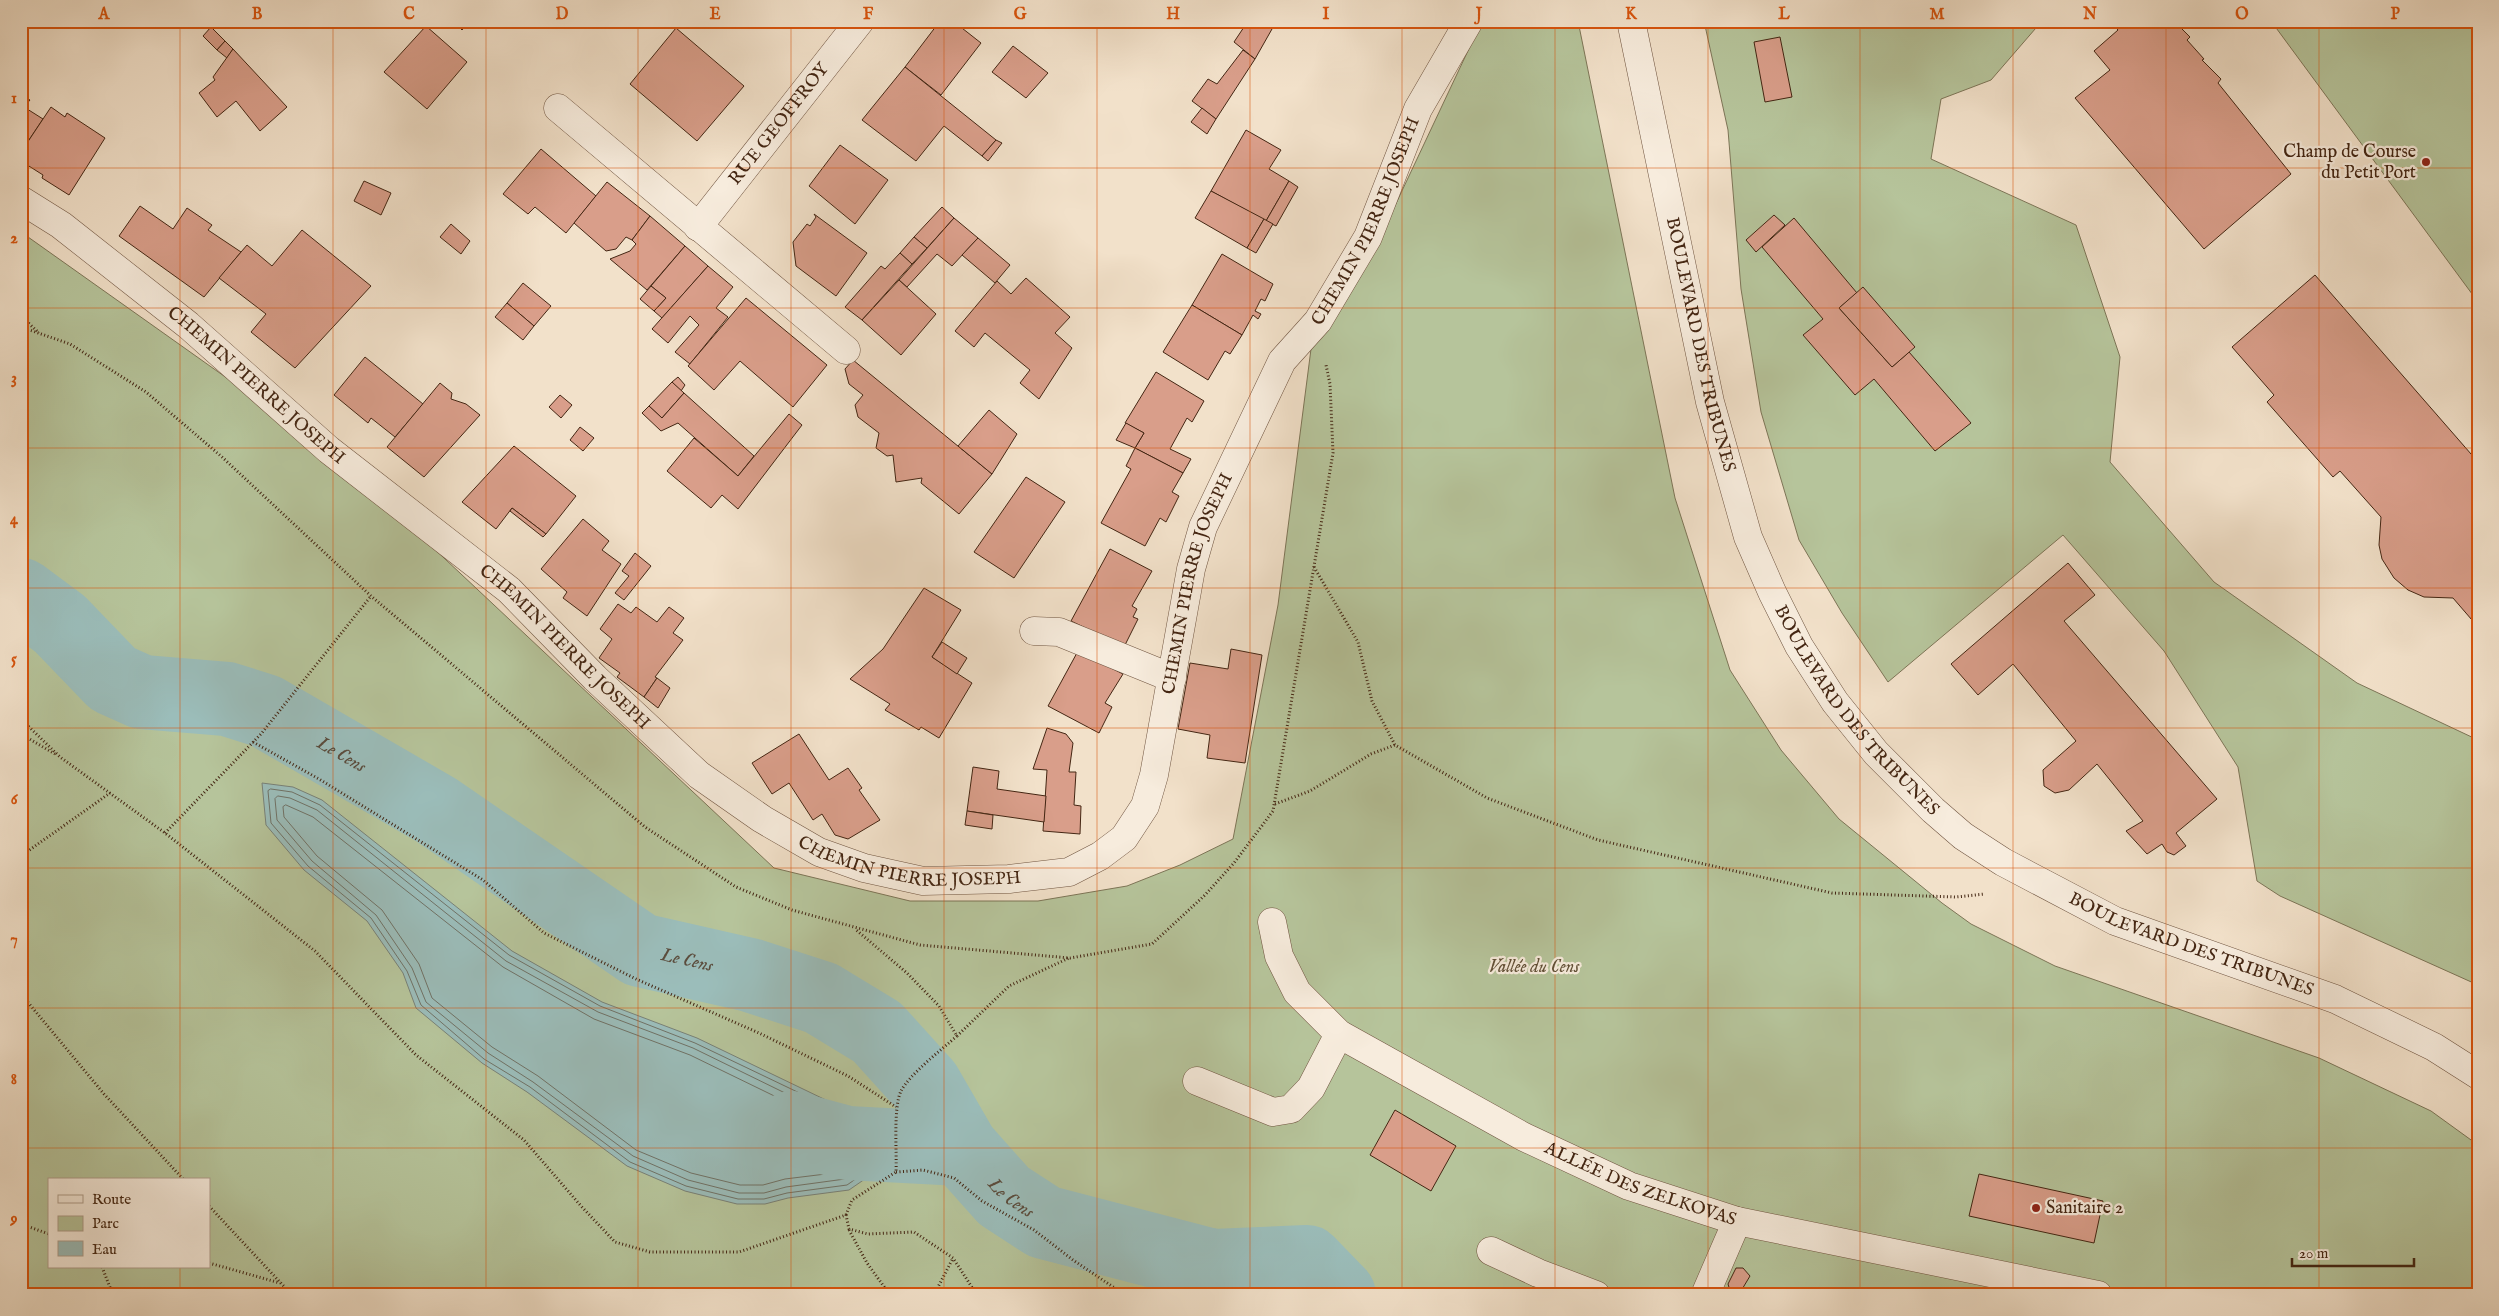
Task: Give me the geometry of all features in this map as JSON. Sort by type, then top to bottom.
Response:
[{"type":"street","name":"RUE GEOFFROY","points":[[698,227],[860,21]]},
{"type":"street","name":"CHEMIN PIERRE JOSEPH","points":[[21,200],[61,225],[188,325],[329,450],[509,590],[595,678],[699,775],[762,819],[819,852],[864,868],[922,881],[1009,878],[1069,872],[1100,856],[1124,838],[1145,806],[1154,775],[1191,569],[1203,527],[1282,361],[1318,322],[1368,237],[1418,109],[1469,21]]},
{"type":"street","name":"BOULEVARD DES TRIBUNES","points":[[1631,21],[1710,402],[1748,537],[1772,592],[1799,646],[1835,702],[1876,753],[1933,810],[1963,836],[2032,878],[2115,921],[2335,999],[2434,1047],[2478,1075]]},
{"type":"street","points":[[558,108],[846,350]]},
{"type":"street","points":[[1034,631],[1059,632],[1172,678]]},
{"type":"street","name":"ALLÉE DES ZELKOVAS","points":[[1272,922],[1279,956],[1297,992],[1339,1034],[1524,1138],[1629,1186],[1736,1221],[2098,1295]]},
{"type":"street","points":[[1197,1081],[1273,1112],[1291,1109],[1311,1088],[1339,1034]]},
{"type":"street","points":[[1705,1295],[1736,1221]]},
{"type":"street","points":[[1491,1251],[1538,1273],[1596,1295]]},
{"type":"path","points":[[21,316],[41,334]]},
{"type":"path","points":[[21,327],[70,344],[146,392],[222,456],[371,596],[645,827],[736,887],[792,910],[854,929],[920,945],[1070,958],[1152,944],[1205,895],[1234,863],[1273,812],[1313,566],[1334,453],[1330,384],[1318,322]]},
{"type":"path","points":[[1313,566],[1358,642],[1372,702],[1395,745],[1487,798],[1598,840],[1832,893],[1956,897],[1998,892],[2032,878]]},
{"type":"path","points":[[165,834],[261,734],[371,596]]},
{"type":"path","points":[[21,720],[60,756],[315,950],[416,1055],[524,1140],[580,1206],[615,1242],[650,1252],[739,1252],[846,1214]]},
{"type":"path","points":[[21,734],[60,756]]},
{"type":"path","points":[[253,742],[319,779],[483,880],[544,933],[636,979],[758,1033],[839,1072],[896,1107]]},
{"type":"path","points":[[1274,804],[1310,791],[1371,754],[1395,745]]},
{"type":"path","points":[[21,856],[110,793]]},
{"type":"path","points":[[854,929],[907,973],[939,1006],[956,1036]]},
{"type":"path","points":[[896,1172],[896,1107],[901,1090],[929,1060],[1009,986],[1070,958]]},
{"type":"path","points":[[21,994],[104,1094],[182,1178]]},
{"type":"path","points":[[890,1295],[866,1262],[849,1229],[846,1214],[852,1200],[896,1172],[923,1170],[954,1178],[982,1201],[1034,1230],[1073,1260],[1125,1295]]},
{"type":"path","points":[[210,1207],[292,1295]]},
{"type":"path","points":[[21,1224],[48,1234]]},
{"type":"path","points":[[849,1229],[868,1234],[914,1232],[953,1258],[977,1295]]},
{"type":"path","points":[[934,1295],[953,1258]]},
{"type":"path","points":[[210,1263],[281,1284]]},
{"type":"path","points":[[102,1268],[113,1295]]},
{"type":"green space","name":"Vallée du Cens","points":[[1482,21],[1578,21],[1675,498],[1730,670],[1781,750],[1839,819],[1942,903],[1971,924],[2055,966],[2319,1058],[2431,1111],[2478,1145],[2478,1295],[21,1295],[21,232],[255,398],[395,512],[774,868],[910,901],[1038,901],[1127,886],[1180,865],[1233,839],[1278,605],[1311,349],[1368,263]]},
{"type":"green space","points":[[1704,21],[2042,21],[1991,80],[1941,99],[1931,159],[2076,225],[2120,357],[2110,462],[2214,582],[2357,683],[2478,740],[2478,985],[2280,896],[2257,881],[2238,767],[2164,651],[2063,535],[1888,682],[1842,613],[1799,540],[1761,412],[1741,289],[1728,130]]},
{"type":"green space","name":"Champ de Course du Petit Port","points":[[2271,21],[2478,21],[2478,302]]},
{"type":"water","points":[[262,783],[293,787],[322,800],[512,951],[602,1002],[697,1038],[882,1127],[892,1136],[891,1161],[849,1190],[788,1198],[765,1204],[737,1204],[685,1191],[627,1166],[527,1092],[482,1063],[416,1008],[403,973],[367,921],[304,870],[266,825]]},
{"type":"building","points":[[453,21],[470,21],[462,30]]},
{"type":"building","points":[[940,21],[953,21],[981,43],[941,95],[905,67]]},
{"type":"building","points":[[1248,21],[1260,21],[1272,29],[1255,59],[1234,42]]},
{"type":"building","points":[[2110,21],[2174,21],[2190,37],[2187,40],[2204,59],[2202,60],[2221,79],[2218,83],[2291,174],[2204,249],[2075,98],[2110,70],[2094,51],[2118,30]]},
{"type":"building","points":[[426,26],[467,62],[427,109],[384,72]]},
{"type":"building","points":[[211,27],[225,41],[217,50],[203,36]]},
{"type":"building","points":[[676,28],[744,86],[697,141],[630,84]]},
{"type":"building","points":[[1780,37],[1792,97],[1765,102],[1754,42]]},
{"type":"building","points":[[225,41],[233,49],[227,58],[217,50]]},
{"type":"building","points":[[1013,46],[1048,73],[1026,98],[992,72]]},
{"type":"building","points":[[233,49],[287,107],[260,131],[236,101],[217,117],[199,93],[215,80],[213,77]]},
{"type":"building","points":[[1243,50],[1255,59],[1216,119],[1192,101],[1208,79],[1217,84]]},
{"type":"building","points":[[905,67],[996,140],[982,156],[944,126],[916,161],[862,120]]},
{"type":"building","points":[[21,95],[30,100],[24,107],[43,119],[21,152]]},
{"type":"building","points":[[51,107],[65,117],[67,113],[105,138],[69,195],[42,178],[43,175],[21,161],[21,152]]},
{"type":"building","points":[[1202,108],[1216,119],[1207,134],[1191,122]]},
{"type":"building","points":[[1246,130],[1281,150],[1269,169],[1289,181],[1266,221],[1211,191]]},
{"type":"building","points":[[996,140],[1002,143],[988,161],[982,156]]},
{"type":"building","points":[[840,145],[888,180],[855,224],[809,186]]},
{"type":"building","points":[[541,149],[596,196],[566,233],[535,207],[528,214],[503,194]]},
{"type":"building","points":[[364,181],[391,193],[381,215],[354,201]]},
{"type":"building","points":[[1289,181],[1298,187],[1276,226],[1266,221]]},
{"type":"building","points":[[607,182],[650,216],[632,240],[626,237],[616,249],[606,251],[574,223]]},
{"type":"building","points":[[1211,191],[1264,219],[1247,248],[1195,218]]},
{"type":"building","points":[[140,206],[173,229],[187,208],[212,225],[208,230],[241,252],[204,297],[119,236]]},
{"type":"building","points":[[942,207],[954,218],[927,248],[914,237]]},
{"type":"building","points":[[814,214],[867,253],[836,296],[796,266],[793,242],[807,224],[810,226],[816,217]]},
{"type":"building","points":[[1774,215],[1785,225],[1756,252],[1746,240]]},
{"type":"building","points":[[650,216],[685,246],[647,290],[610,259],[630,251],[636,244],[632,240]]},
{"type":"building","points":[[954,218],[978,238],[952,266],[937,254],[907,287],[899,280]]},
{"type":"building","points":[[1794,218],[1857,293],[1839,308],[1892,367],[1909,352],[1971,423],[1935,451],[1874,379],[1855,395],[1803,335],[1823,319],[1762,247]]},
{"type":"building","points":[[1264,219],[1273,224],[1256,253],[1247,248]]},
{"type":"building","points":[[451,224],[470,241],[461,254],[440,237]]},
{"type":"building","points":[[302,230],[371,286],[295,368],[251,332],[266,314],[219,278],[247,245],[272,266]]},
{"type":"building","points":[[914,237],[927,248],[912,264],[900,253]]},
{"type":"building","points":[[978,238],[1010,265],[995,283],[962,255]]},
{"type":"building","points":[[685,246],[708,266],[662,318],[654,311],[666,298],[651,286]]},
{"type":"building","points":[[900,253],[912,264],[862,320],[845,307],[881,266],[885,269]]},
{"type":"building","points":[[1222,254],[1273,284],[1265,301],[1261,299],[1255,311],[1261,314],[1258,319],[1253,315],[1242,335],[1192,305]]},
{"type":"building","points":[[708,266],[733,287],[716,308],[728,317],[690,364],[675,352],[699,325],[690,316],[668,343],[652,329]]},
{"type":"building","points":[[2315,275],[2478,462],[2478,627],[2453,598],[2424,597],[2408,590],[2394,578],[2382,559],[2379,545],[2381,517],[2340,471],[2333,477],[2267,402],[2274,395],[2232,347]]},
{"type":"building","points":[[1026,278],[1070,317],[1055,333],[1072,348],[1039,399],[1020,383],[1030,370],[985,333],[974,347],[955,331],[997,281],[1011,294]]},
{"type":"building","points":[[899,280],[936,314],[901,355],[862,320]]},
{"type":"building","points":[[523,283],[551,306],[534,326],[507,303]]},
{"type":"building","points":[[651,286],[666,298],[654,311],[640,299]]},
{"type":"building","points":[[1863,287],[1915,347],[1892,367],[1839,308]]},
{"type":"building","points":[[746,298],[827,365],[793,407],[740,361],[714,390],[688,366]]},
{"type":"building","points":[[507,303],[534,326],[523,340],[495,317]]},
{"type":"building","points":[[1192,305],[1242,335],[1230,354],[1225,351],[1208,380],[1163,352]]},
{"type":"building","points":[[365,357],[423,404],[395,437],[371,418],[368,423],[334,395]]},
{"type":"building","points":[[853,360],[992,474],[959,514],[921,483],[922,478],[896,482],[893,455],[887,456],[876,448],[879,433],[858,417],[855,405],[863,395],[849,384],[845,369]]},
{"type":"building","points":[[1156,372],[1204,401],[1192,422],[1187,418],[1170,449],[1191,459],[1183,473],[1135,448],[1144,433],[1125,423]]},
{"type":"building","points":[[678,377],[685,385],[681,391],[672,382]]},
{"type":"building","points":[[672,382],[684,393],[662,418],[649,406]]},
{"type":"building","points":[[440,383],[452,393],[451,399],[466,404],[480,415],[424,477],[387,447]]},
{"type":"building","points":[[684,393],[754,456],[738,476],[678,423],[661,431],[642,413],[649,406],[662,418]]},
{"type":"building","points":[[560,395],[572,405],[561,418],[549,407]]},
{"type":"building","points":[[989,410],[1017,434],[992,474],[958,446]]},
{"type":"building","points":[[789,414],[802,425],[738,509],[722,495],[711,508],[667,471],[694,438],[738,476]]},
{"type":"building","points":[[1126,423],[1144,433],[1135,448],[1116,440]]},
{"type":"building","points":[[580,427],[594,438],[583,451],[570,440]]},
{"type":"building","points":[[514,446],[576,496],[546,534],[512,508],[496,529],[462,502]]},
{"type":"building","points":[[1135,448],[1183,473],[1172,492],[1179,496],[1166,522],[1160,518],[1145,546],[1101,523],[1131,469],[1126,466]]},
{"type":"building","points":[[1026,477],[1065,502],[1014,578],[974,552]]},
{"type":"building","points":[[512,508],[546,534],[543,537],[510,511]]},
{"type":"building","points":[[583,519],[609,541],[602,550],[621,564],[587,616],[563,598],[567,592],[541,569]]},
{"type":"building","points":[[1110,549],[1152,571],[1132,606],[1137,609],[1133,617],[1138,619],[1124,647],[1071,621]]},
{"type":"building","points":[[635,553],[651,566],[624,600],[615,593],[629,576],[622,571]]},
{"type":"building","points":[[2068,563],[2095,595],[2064,621],[2217,799],[2176,833],[2186,846],[2174,855],[2167,852],[2162,844],[2147,854],[2126,831],[2143,821],[2097,764],[2069,790],[2055,793],[2044,786],[2043,770],[2076,741],[2013,664],[1978,695],[1951,664]]},
{"type":"building","points":[[924,588],[961,610],[932,657],[972,683],[939,738],[921,727],[919,730],[885,710],[890,704],[850,679],[883,649]]},
{"type":"building","points":[[618,604],[631,613],[636,607],[657,622],[669,607],[684,618],[673,633],[683,640],[655,677],[657,678],[644,697],[617,677],[620,673],[599,658],[612,639],[600,629]]},
{"type":"building","points":[[942,642],[967,658],[957,674],[932,657]]},
{"type":"building","points":[[1231,649],[1262,655],[1245,763],[1207,758],[1210,735],[1178,729],[1190,663],[1228,669]]},
{"type":"building","points":[[1078,651],[1123,674],[1105,703],[1112,707],[1099,733],[1048,706]]},
{"type":"building","points":[[657,678],[670,688],[658,708],[644,697]]},
{"type":"building","points":[[1047,728],[1066,734],[1073,743],[1069,772],[1076,772],[1074,805],[1081,806],[1080,834],[1043,831],[1047,770],[1033,769]]},
{"type":"building","points":[[799,734],[829,780],[848,768],[862,788],[859,790],[880,820],[848,839],[835,835],[822,814],[813,820],[789,783],[772,794],[752,763]]},
{"type":"building","points":[[973,767],[999,771],[997,789],[1046,796],[1044,822],[967,811]]},
{"type":"building","points":[[967,811],[993,815],[992,829],[965,825]]},
{"type":"building","points":[[1395,1110],[1456,1146],[1431,1191],[1370,1155]]},
{"type":"building","name":"Sanitaire 2","points":[[1979,1174],[2103,1201],[2094,1243],[1969,1216]]},
{"type":"building","points":[[1736,1268],[1743,1268],[1750,1276],[1737,1295],[1731,1294],[1728,1284]]},
{"type":"waterway","name":"Le Cens","points":[[21,595],[60,624],[113,679],[142,692],[227,699],[265,711],[436,810],[640,950],[750,975],[821,998],[877,1032],[925,1085],[962,1149],[1004,1196],[1044,1222],[1213,1266],[1307,1262],[1339,1295]]},
{"type":"waterway","points":[[791,1128],[847,1143],[962,1149]]},
{"type":"place","name":"Champ de Course du Petit Port","points":[[2426,162]]},
{"type":"place","name":"Sanitaire 2","points":[[2036,1208]]}]
